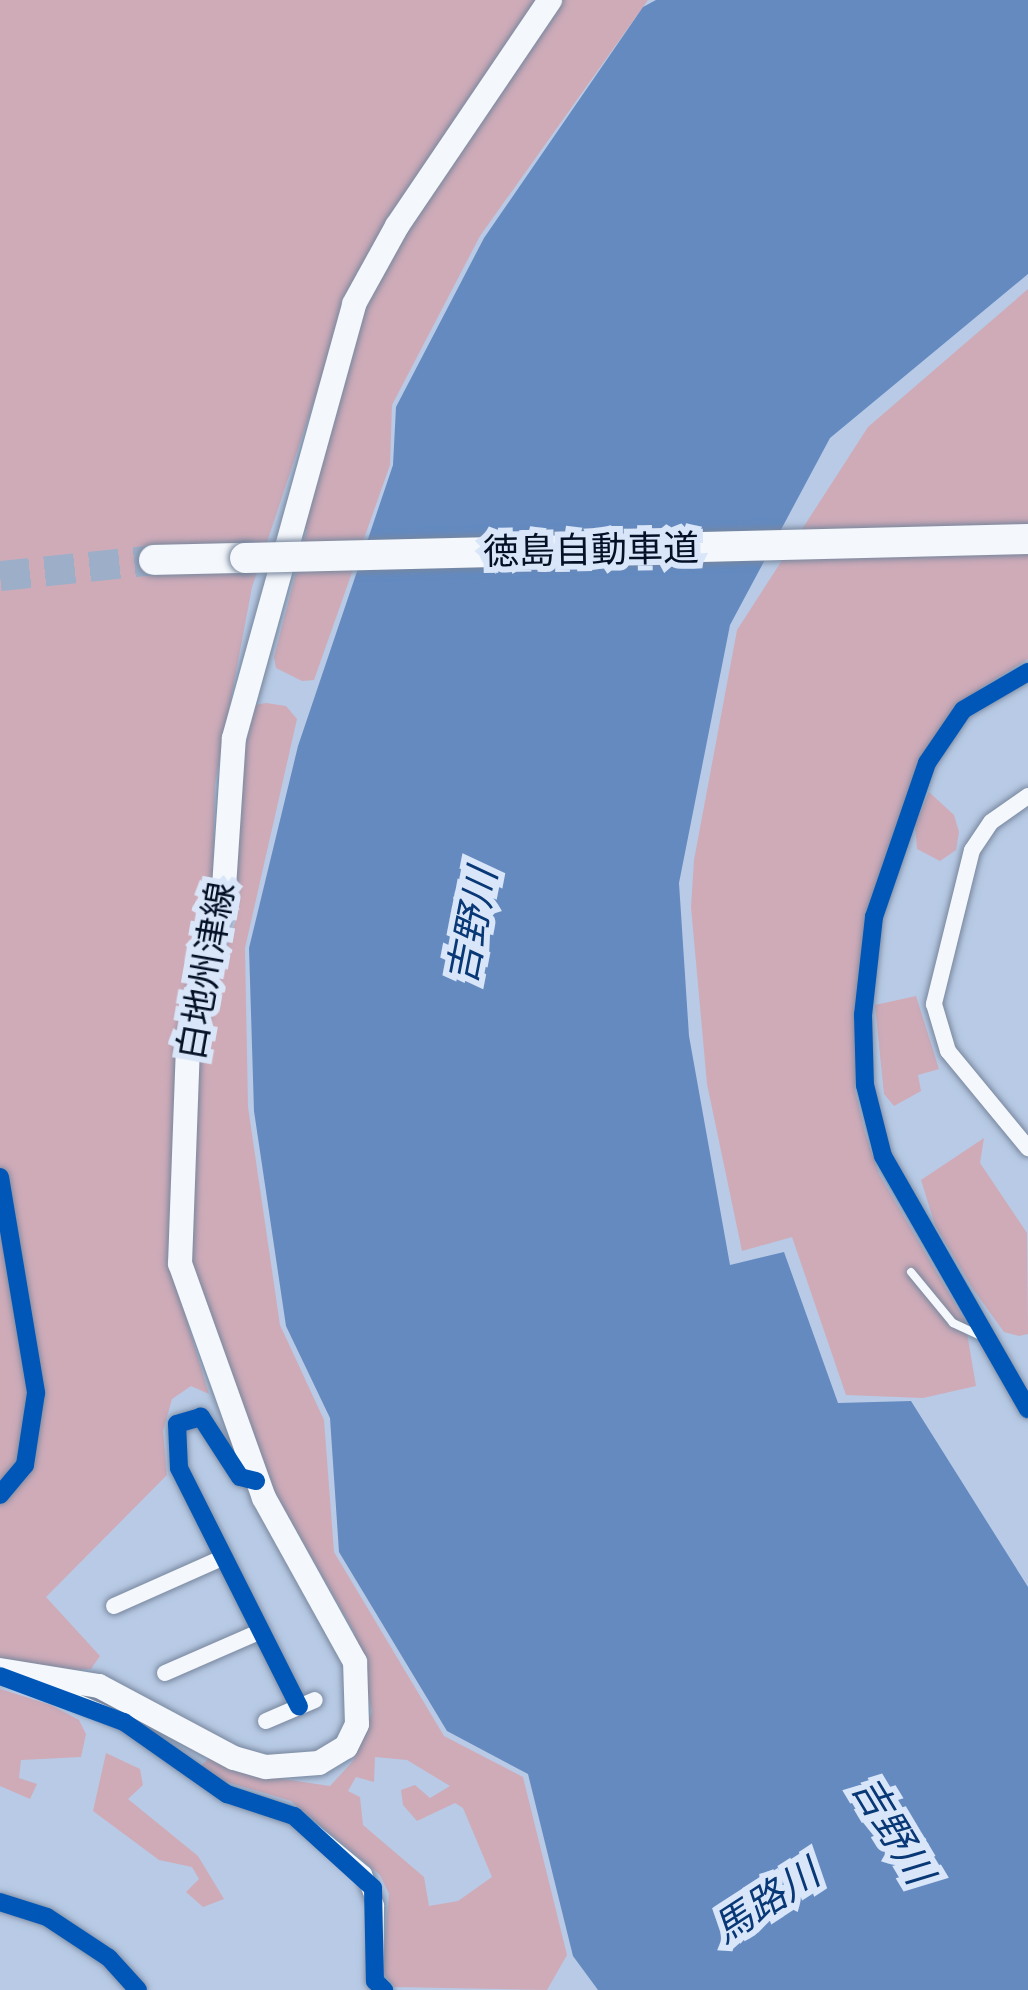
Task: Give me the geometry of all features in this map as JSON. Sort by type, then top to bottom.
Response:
[{"type":"highway","name":"徳島自動車道","points":[[154,560],[1028,539]]},
{"type":"main road","name":"白地州津線","points":[[0,1673],[99,1686],[234,1758],[266,1767],[319,1763],[346,1747],[357,1724],[355,1662],[256,1480],[180,1264],[188,1047],[224,887],[234,738],[354,304],[398,226],[550,0]]},
{"type":"street","points":[[1028,672],[970,703],[933,751],[884,879],[865,980],[865,1085],[883,1156],[1028,1409]]},
{"type":"street","points":[[1028,796],[991,822],[972,850],[934,1004],[948,1051],[1028,1148]]},
{"type":"street","points":[[0,1177],[36,1393],[25,1465],[0,1496]]},
{"type":"street","points":[[256,1480],[240,1477],[202,1417],[177,1424],[179,1468],[261,1631],[307,1703],[266,1721]]},
{"type":"street","points":[[114,1606],[224,1557]]},
{"type":"street","points":[[165,1673],[261,1631]]},
{"type":"street","points":[[0,1673],[124,1722],[227,1794],[295,1816],[373,1888],[375,1981],[384,1990]]},
{"type":"street","points":[[0,1902],[47,1917],[109,1958],[138,1990]]},
{"type":"lane","points":[[911,1272],[953,1323],[983,1336]]},
{"type":"shaded area","points":[[0,0],[648,0],[480,236],[392,405],[390,465],[314,680],[302,681],[276,668],[274,657],[307,530],[299,526],[364,298],[508,75],[357,272],[252,587],[215,784],[212,921],[178,1040],[170,1265],[209,1394],[191,1386],[172,1399],[163,1431],[167,1475],[46,1597],[100,1656],[91,1669],[0,1672]]},
{"type":"shaded area","points":[[1028,289],[1028,659],[981,688],[912,785],[866,925],[858,982],[855,1091],[865,1133],[879,1174],[965,1321],[976,1386],[923,1398],[846,1395],[792,1237],[742,1251],[707,1084],[691,907],[694,860],[737,630],[868,427]]},
{"type":"shaded area","points":[[255,705],[286,706],[297,719],[245,948],[248,1107],[280,1325],[324,1420],[334,1552],[444,1736],[523,1777],[567,1955],[547,1990],[394,1987],[382,1971],[389,1894],[380,1875],[291,1801],[210,1777],[201,1766],[209,1758],[236,1772],[330,1786],[353,1761],[372,1712],[354,1632],[268,1480],[187,1259],[201,1018],[236,920],[236,787]],"holes":[[[375,1757],[407,1760],[450,1786],[430,1798],[415,1785],[401,1790],[403,1805],[417,1821],[455,1803],[463,1808],[492,1877],[458,1901],[429,1906],[424,1877],[363,1825],[360,1797],[348,1791],[356,1777],[374,1782]]]},
{"type":"shaded area","points":[[929,792],[954,815],[959,832],[956,850],[940,861],[917,849],[915,824]]},
{"type":"shaded area","points":[[916,996],[939,1069],[918,1075],[921,1091],[894,1106],[884,1094],[875,1005]]},
{"type":"shaded area","points":[[984,1138],[980,1163],[1027,1233],[1028,1334],[1019,1336],[1004,1332],[973,1289],[935,1225],[921,1180]]},
{"type":"shaded area","points":[[0,1689],[51,1705],[79,1720],[86,1734],[81,1757],[21,1760],[19,1778],[37,1784],[30,1799],[0,1786]]},
{"type":"shaded area","points":[[106,1753],[140,1769],[143,1785],[128,1799],[198,1856],[224,1899],[203,1907],[186,1892],[199,1879],[192,1867],[159,1860],[93,1811]]},
{"type":"water","points":[[656,0],[1028,0],[1028,274],[830,438],[730,625],[679,883],[689,1036],[730,1265],[784,1252],[838,1403],[911,1401],[1028,1587],[1028,1990],[598,1990],[573,1956],[528,1774],[447,1731],[339,1552],[330,1418],[286,1326],[254,1111],[249,948],[298,746],[393,465],[396,407],[484,238],[643,7]]},
{"type":"tunnel","points":[[0,576],[154,560]]},
{"type":"cycle path","points":[[1028,672],[963,710],[927,763],[874,917],[863,1015],[865,1085],[883,1156],[1028,1409]]},
{"type":"cycle path","points":[[0,1177],[36,1393],[25,1465],[0,1495]]},
{"type":"cycle path","points":[[256,1481],[240,1477],[201,1417],[177,1424],[179,1468],[299,1707]]},
{"type":"cycle path","points":[[0,1676],[124,1722],[227,1794],[294,1816],[373,1888],[375,1981],[384,1990]]},
{"type":"cycle path","points":[[0,1902],[47,1917],[109,1958],[138,1990]]},
{"type":"water label","name":"吉野川","points":[[472,926]]},
{"type":"water label","name":"吉野川","points":[[893,1830]]},
{"type":"water label","name":"馬路川","points":[[766,1901]]}]
